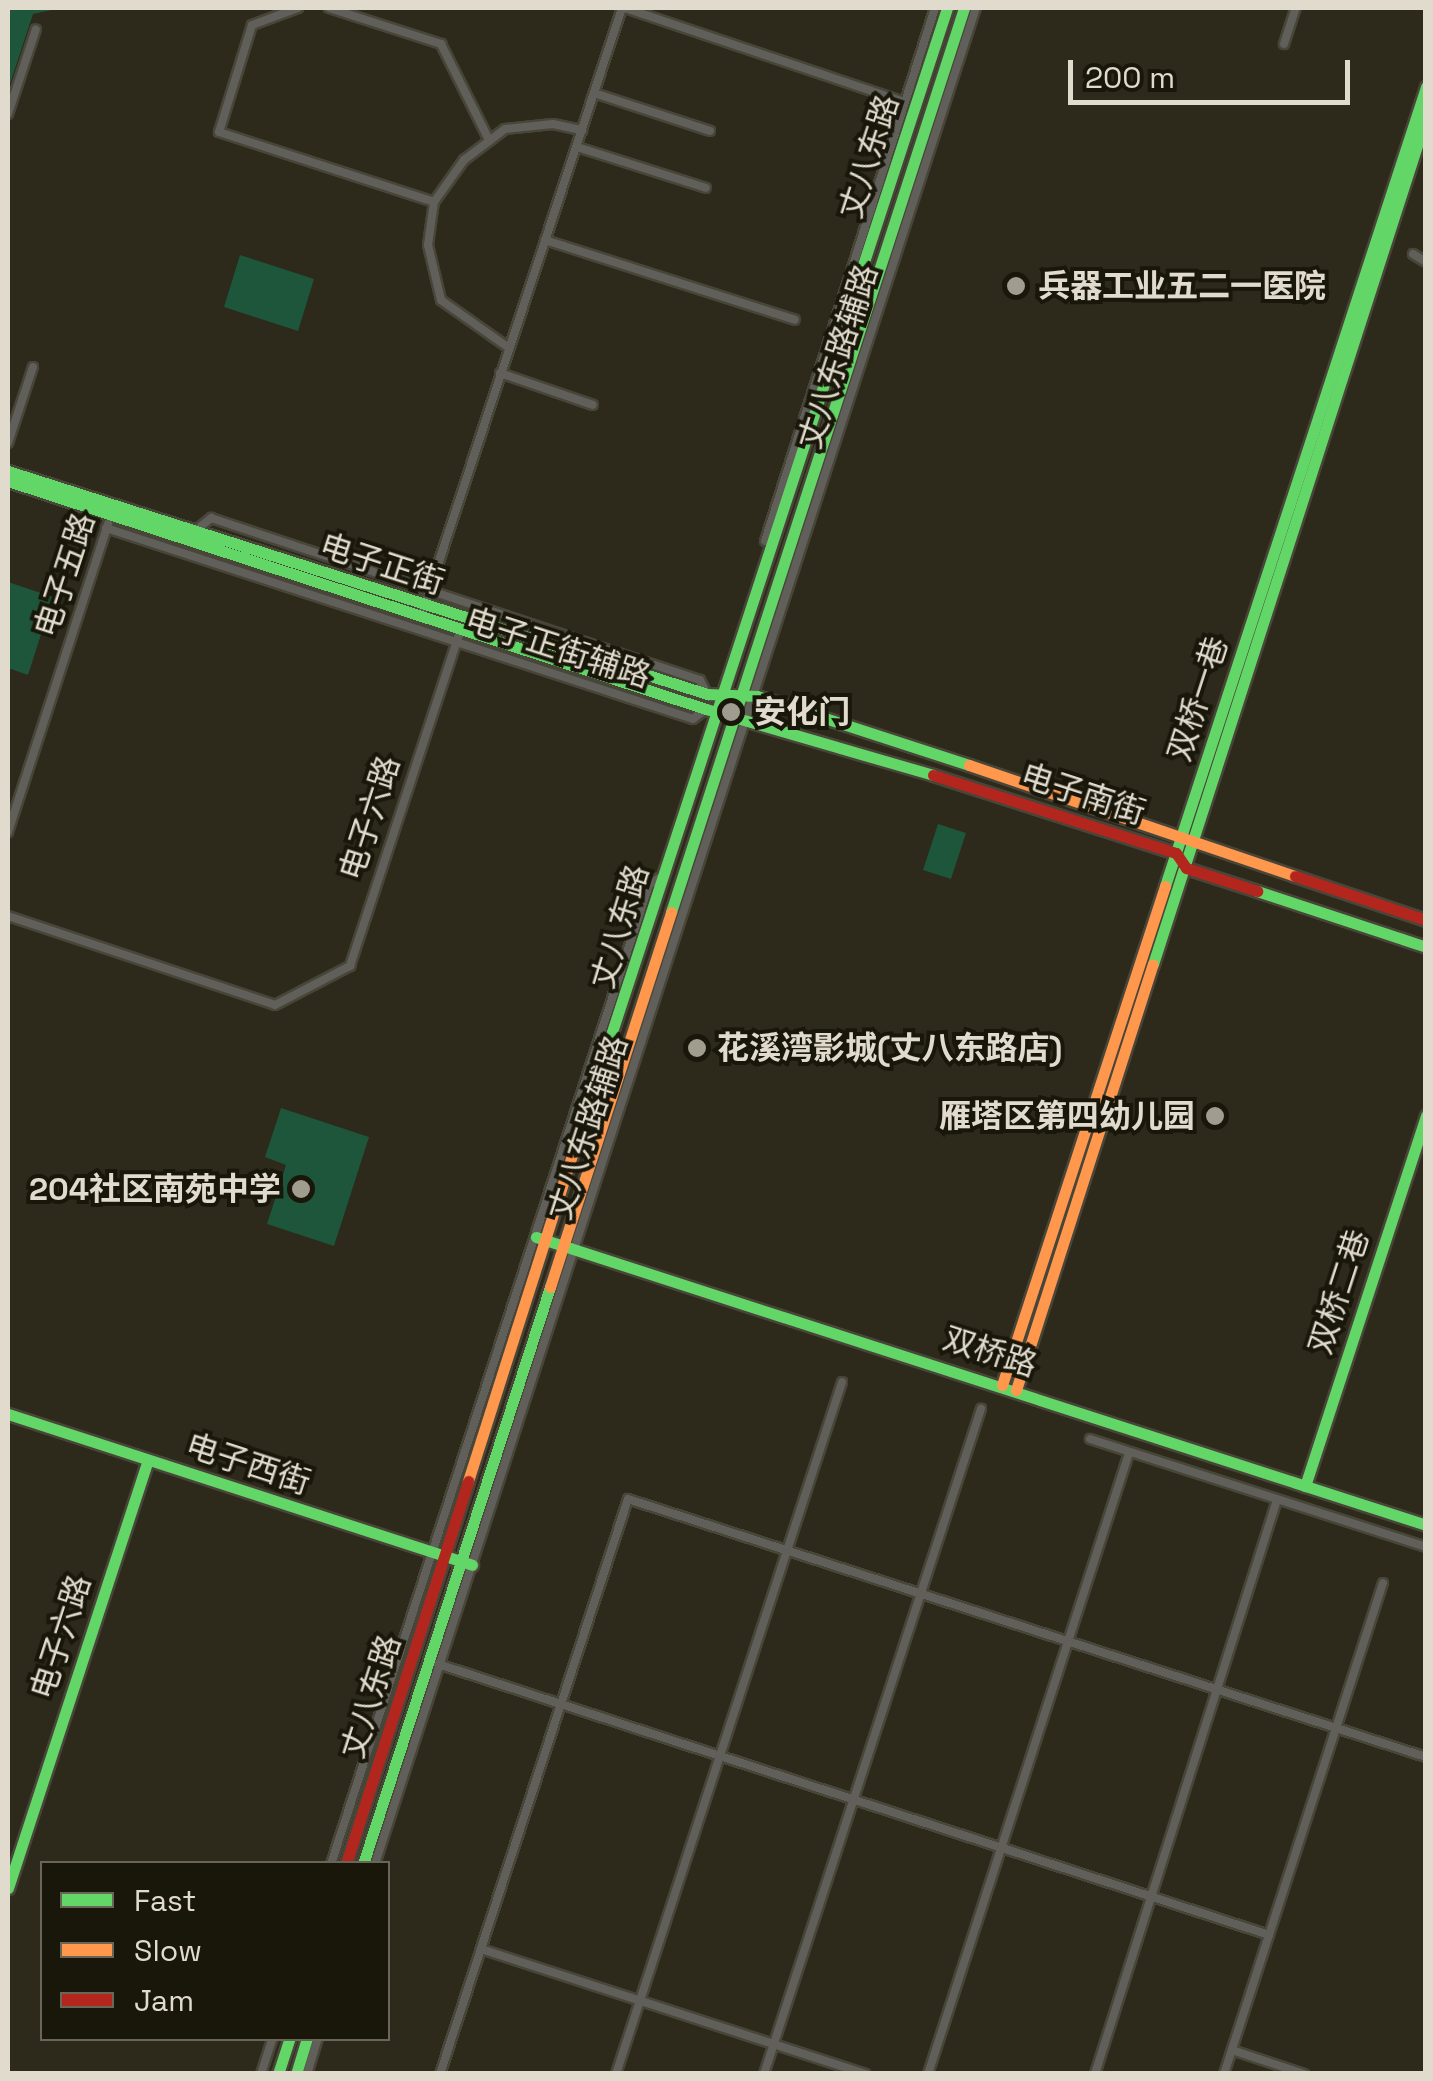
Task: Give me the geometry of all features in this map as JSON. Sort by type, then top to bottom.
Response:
[{"type":"main road","name":"丈八东路","points":[[347,1861],[438,1555],[634,954],[667,872],[712,695],[764,554],[946,8]]},
{"type":"main road","name":"丈八东路","points":[[365,1861],[570,1247],[742,694],[896,238],[964,8]]},
{"type":"main road","name":"双桥一巷","points":[[1016,1390],[1186,868],[1188,839],[1426,86]]},
{"type":"main road","name":"双桥一巷","points":[[1002,1385],[1176,853],[1188,839],[1426,118]]},
{"type":"main road","name":"电子正街","points":[[8,470],[112,510],[422,612],[712,695],[742,694]]},
{"type":"main road","name":"电子正街","points":[[8,481],[194,532],[422,612],[459,635],[711,710]]},
{"type":"main road","name":"电子南街","points":[[742,694],[1426,920]]},
{"type":"main road","name":"电子南街","points":[[711,710],[750,717],[1176,853],[1186,868]]},
{"type":"main road","points":[[1186,868],[1426,947]]},
{"type":"main road","name":"双桥二巷","points":[[1305,1486],[1426,1114]]},
{"type":"main road","name":"双桥路","points":[[542,1239],[1426,1525]]},
{"type":"main road","name":"电子西街","points":[[8,1414],[466,1564]]},
{"type":"main road","name":"电子六路","points":[[8,1888],[148,1460]]},
{"type":"main road","points":[[278,2074],[289,2041]]},
{"type":"main road","points":[[296,2074],[306,2041]]},
{"type":"street","points":[[298,8],[252,25],[219,132],[434,202]]},
{"type":"street","points":[[328,8],[441,44],[488,138]]},
{"type":"street","points":[[422,612],[624,8],[904,102]]},
{"type":"street","name":"丈八东路辅路","points":[[764,554],[766,528],[935,8]]},
{"type":"street","name":"丈八东路辅路","points":[[570,1247],[757,696],[896,238],[976,8]]},
{"type":"street","points":[[1284,44],[1296,8]]},
{"type":"street","points":[[8,114],[36,29]]},
{"type":"street","points":[[594,94],[710,131]]},
{"type":"street","points":[[509,348],[441,300],[428,245],[434,202],[488,138],[528,125],[582,130]]},
{"type":"street","points":[[576,146],[706,188]]},
{"type":"street","points":[[546,240],[795,320]]},
{"type":"street","points":[[1413,254],[1426,262]]},
{"type":"street","points":[[8,443],[33,368]]},
{"type":"street","points":[[500,373],[593,404]]},
{"type":"street","name":"电子五路","points":[[8,832],[112,510]]},
{"type":"street","name":"电子正街辅路","points":[[194,532],[211,518],[700,680],[712,695]]},
{"type":"street","name":"电子正街辅路","points":[[106,528],[459,635]]},
{"type":"street","name":"电子六路","points":[[8,916],[275,1005],[350,966],[459,635]]},
{"type":"street","points":[[616,2074],[842,1382]]},
{"type":"street","points":[[764,2074],[981,1410]]},
{"type":"street","points":[[1090,1439],[1426,1547]]},
{"type":"street","points":[[928,2074],[1129,1452]]},
{"type":"street","points":[[440,2074],[628,1499],[1426,1758]]},
{"type":"street","points":[[1095,2074],[1277,1500]]},
{"type":"street","points":[[332,1861],[438,1555]]},
{"type":"street","points":[[1224,2074],[1382,1583]]},
{"type":"street","points":[[376,1861],[434,1662],[1269,1935]]},
{"type":"street","points":[[482,1949],[864,2074]]},
{"type":"street","points":[[261,2074],[272,2041]]},
{"type":"street","points":[[307,2074],[317,2041]]},
{"type":"street","points":[[1232,2050],[1304,2074]]},
{"type":"green space","points":[[8,8],[61,8],[33,14],[8,90]]},
{"type":"green space","points":[[240,255],[314,279],[298,331],[224,307]]},
{"type":"green space","points":[[8,582],[53,597],[28,675],[8,668]]},
{"type":"green space","points":[[938,824],[966,833],[951,879],[923,870]]},
{"type":"green space","points":[[281,1108],[369,1137],[334,1246],[267,1224],[286,1165],[265,1157]]},
{"type":"traffic: fast","points":[[591,1096],[947,8]]},
{"type":"traffic: fast","points":[[671,912],[964,8]]},
{"type":"traffic: fast","points":[[1165,886],[1426,87]]},
{"type":"traffic: fast","points":[[1153,964],[1426,118]]},
{"type":"traffic: fast","points":[[8,471],[707,694],[757,696],[969,765]]},
{"type":"traffic: fast","points":[[8,481],[706,709],[933,775]]},
{"type":"traffic: fast","points":[[1257,891],[1426,947]]},
{"type":"traffic: fast","points":[[1305,1486],[1426,1115]]},
{"type":"traffic: fast","points":[[536,1237],[1426,1525]]},
{"type":"traffic: fast","points":[[364,1861],[550,1287]]},
{"type":"traffic: fast","points":[[8,1414],[472,1565]]},
{"type":"traffic: fast","points":[[8,1888],[148,1460]]},
{"type":"traffic: fast","points":[[278,2074],[289,2041]]},
{"type":"traffic: fast","points":[[296,2074],[306,2041]]},
{"type":"traffic: slow","points":[[969,765],[1295,876]]},
{"type":"traffic: slow","points":[[1002,1385],[1165,886]]},
{"type":"traffic: slow","points":[[550,1287],[671,912]]},
{"type":"traffic: slow","points":[[1016,1390],[1153,964]]},
{"type":"traffic: slow","points":[[468,1481],[591,1096]]},
{"type":"traffic: jam","points":[[933,775],[1176,853],[1186,868],[1257,891]]},
{"type":"traffic: jam","points":[[1295,876],[1426,920]]},
{"type":"traffic: jam","points":[[347,1861],[468,1481]]},
{"type":"place","name":"兵器工业五二一医院","points":[[1016,286]]},
{"type":"place","name":"安化门","points":[[731,712]]},
{"type":"place","name":"花溪湾影城(丈八东路店)","points":[[697,1048]]},
{"type":"place","name":"雁塔区第四幼儿园","points":[[1215,1116]]},
{"type":"place","name":"204社区南苑中学","points":[[301,1189]]}]
